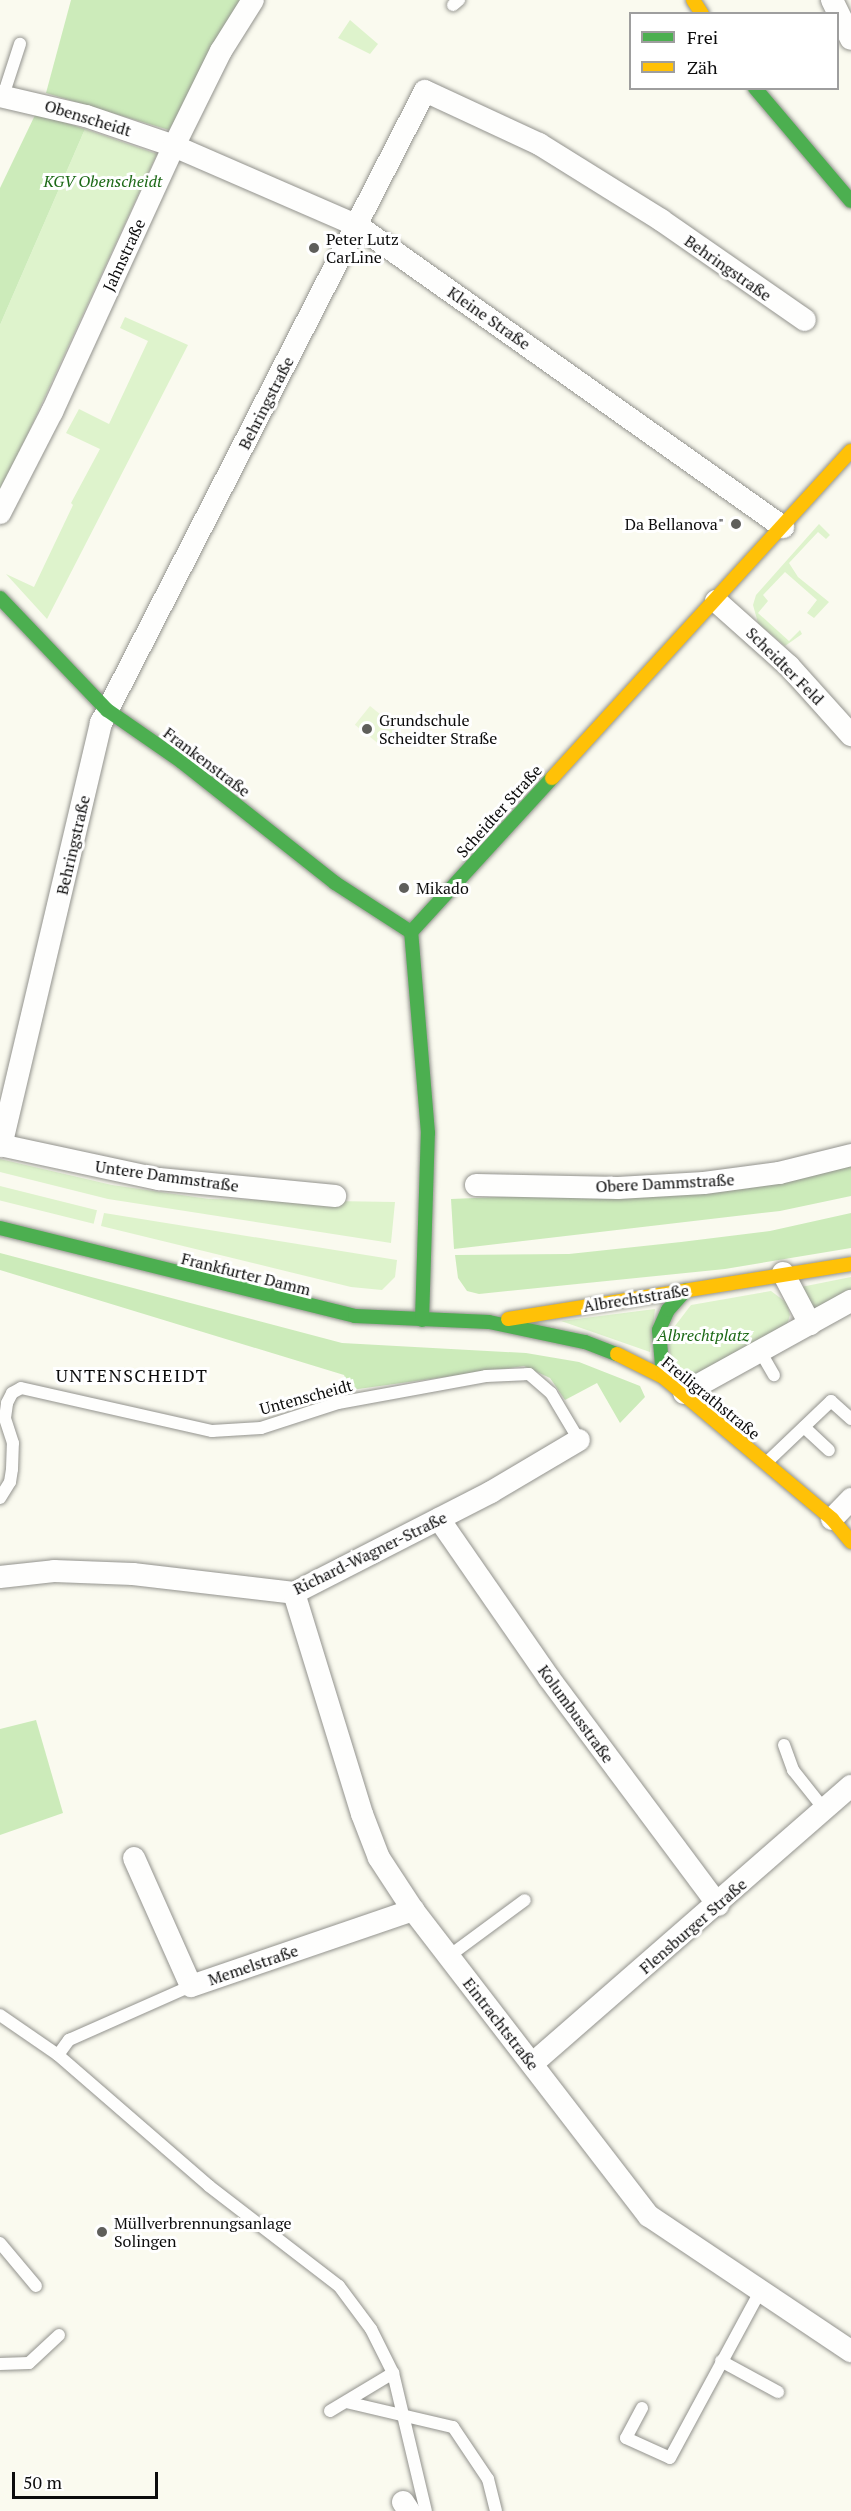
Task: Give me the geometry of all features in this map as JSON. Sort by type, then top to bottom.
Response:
[{"type":"street","name":"Jahnstraße","points":[[0,513],[52,412],[174,146],[221,51],[253,0]]},
{"type":"street","points":[[839,14],[851,39]]},
{"type":"street","points":[[757,90],[846,187]]},
{"type":"street","name":"Behringstraße","points":[[0,1145],[107,710],[358,226],[425,91],[539,144],[661,220],[805,320]]},
{"type":"street","name":"Obenscheidt","points":[[1,96],[86,116],[174,146]]},
{"type":"street","name":"Kleine Straße","points":[[174,146],[358,226],[783,527]]},
{"type":"street","name":"Scheidter Straße","points":[[411,932],[851,451]]},
{"type":"street","name":"Frankenstraße","points":[[0,598],[107,710],[182,762],[335,883],[411,932]]},
{"type":"street","name":"Scheidter Feld","points":[[716,601],[789,666],[851,735]]},
{"type":"street","points":[[411,932],[427,1116],[428,1200],[422,1320]]},
{"type":"street","name":"Untere Dammstraße","points":[[0,1145],[159,1179],[335,1196]]},
{"type":"street","name":"Obere Dammstraße","points":[[476,1185],[618,1188],[704,1183],[779,1173],[851,1155]]},
{"type":"street","name":"Frankfurter Damm","points":[[0,1228],[290,1302],[355,1316],[489,1322]]},
{"type":"street","name":"Albrechtstraße","points":[[489,1322],[783,1273],[851,1264]]},
{"type":"street","points":[[783,1273],[810,1324]]},
{"type":"street","points":[[663,1377],[658,1347],[659,1330],[668,1310],[686,1290]]},
{"type":"street","points":[[684,1393],[851,1301]]},
{"type":"street","name":"Freiligrathstraße","points":[[489,1322],[585,1342],[638,1362],[663,1377],[831,1519],[851,1542]]},
{"type":"street","name":"Richard-Wagner-Straße","points":[[0,1577],[54,1571],[122,1574],[294,1593],[439,1519],[579,1440]]},
{"type":"street","points":[[831,1519],[851,1499]]},
{"type":"street","name":"Kolumbusstraße","points":[[439,1519],[549,1678],[718,1905]]},
{"type":"street","name":"Eintrachtstraße","points":[[294,1593],[370,1836],[390,1879],[649,2216],[851,2351]]},
{"type":"street","name":"Flensburger Straße","points":[[532,2064],[718,1905],[851,1786]]},
{"type":"street","name":"Memelstraße","points":[[134,1858],[191,1986],[413,1910]]},
{"type":"lane","points":[[1,96],[20,44]]},
{"type":"lane","points":[[760,1351],[774,1375]]},
{"type":"lane","name":"Untenscheidt","points":[[0,1498],[10,1482],[12,1469],[13,1443],[5,1418],[12,1393],[21,1388],[31,1388],[212,1431],[261,1428],[338,1403],[486,1376],[529,1374],[551,1394],[579,1440]]},
{"type":"lane","points":[[766,1464],[831,1401],[851,1419]]},
{"type":"lane","points":[[804,1427],[829,1450]]},
{"type":"lane","points":[[784,1744],[793,1770],[824,1809]]},
{"type":"lane","points":[[449,1956],[525,1900]]},
{"type":"lane","points":[[58,2055],[69,2040],[191,1986]]},
{"type":"lane","points":[[0,2014],[58,2055],[209,2186],[339,2286],[371,2329],[393,2373],[426,2511]]},
{"type":"lane","points":[[0,2243],[36,2286]]},
{"type":"lane","points":[[642,2408],[626,2438],[670,2458],[761,2290]]},
{"type":"lane","points":[[0,2364],[29,2362],[59,2335]]},
{"type":"lane","points":[[722,2361],[778,2392]]},
{"type":"lane","points":[[330,2411],[393,2373]]},
{"type":"lane","points":[[346,2402],[453,2427],[488,2479],[496,2511]]},
{"type":"green space","points":[[71,0],[245,0],[169,130],[46,93]]},
{"type":"green space","points":[[350,20],[378,44],[370,54],[338,38]]},
{"type":"green space","points":[[36,113],[85,129],[0,325],[0,188]]},
{"type":"green space","name":"KGV Obenscheidt","points":[[85,129],[157,154],[0,494],[0,325]]},
{"type":"green space","points":[[125,317],[188,345],[47,619],[6,574],[34,587],[73,505],[71,503],[100,449],[66,433],[79,409],[109,424],[148,341],[120,328]]},
{"type":"green space","points":[[819,524],[830,535],[826,539],[818,532],[789,563],[798,577],[829,602],[814,618],[807,613],[817,600],[785,572],[763,595],[768,601],[758,613],[789,641],[800,630],[802,634],[785,646],[758,623],[753,605],[756,595]]},
{"type":"green space","points":[[370,706],[398,729],[383,747],[355,725]]},
{"type":"green space","points":[[0,1159],[112,1185],[209,1199],[395,1202],[391,1243],[108,1199],[0,1172]]},
{"type":"green space","points":[[851,1164],[851,1196],[780,1211],[454,1249],[451,1199],[549,1195]]},
{"type":"green space","points":[[0,1186],[97,1210],[94,1224],[0,1200]]},
{"type":"green space","points":[[104,1213],[397,1260],[395,1277],[382,1290],[351,1287],[101,1226]]},
{"type":"green space","points":[[851,1213],[851,1248],[725,1269],[479,1294],[467,1291],[458,1278],[455,1255],[569,1254],[770,1231]]},
{"type":"green space","points":[[0,1253],[342,1343],[526,1353],[579,1362],[640,1386],[645,1397],[620,1423],[597,1383],[565,1400],[550,1378],[524,1366],[351,1390],[344,1375],[0,1270]]},
{"type":"green space","points":[[851,1277],[851,1290],[812,1310],[801,1287]]},
{"type":"green space","name":"Albrechtplatz","points":[[771,1291],[787,1303],[790,1315],[787,1325],[698,1374],[684,1373],[671,1359],[668,1335],[691,1305]]},
{"type":"green space","points":[[655,1309],[650,1352],[561,1321]]},
{"type":"green space","points":[[36,1720],[63,1813],[0,1835],[0,1729]]},
{"type":"traffic: fast","points":[[757,90],[851,201]]},
{"type":"traffic: fast","points":[[0,598],[107,710],[182,762],[335,883],[411,932]]},
{"type":"traffic: fast","points":[[422,1320],[428,1133],[411,932],[552,778]]},
{"type":"traffic: fast","points":[[0,1228],[355,1316],[489,1322],[585,1342],[617,1354]]},
{"type":"traffic: fast","points":[[663,1377],[659,1330],[668,1310],[686,1290]]},
{"type":"traffic: slow","points":[[693,0],[701,12]]},
{"type":"traffic: slow","points":[[552,778],[851,451]]},
{"type":"traffic: slow","points":[[508,1319],[851,1264]]},
{"type":"traffic: slow","points":[[617,1354],[663,1377],[832,1519],[851,1542]]},
{"type":"place","name":"Peter Lutz CarLine","points":[[314,248]]},
{"type":"place","name":"Da Bellanova\"","points":[[736,524]]},
{"type":"place","name":"Grundschule Scheidter Straße","points":[[367,729]]},
{"type":"place","name":"Mikado","points":[[404,888]]},
{"type":"place","name":"Müllverbrennungsanlage Solingen","points":[[102,2232]]},
{"type":"district","name":"UNTENSCHEIDT","points":[[132,1375]]}]
